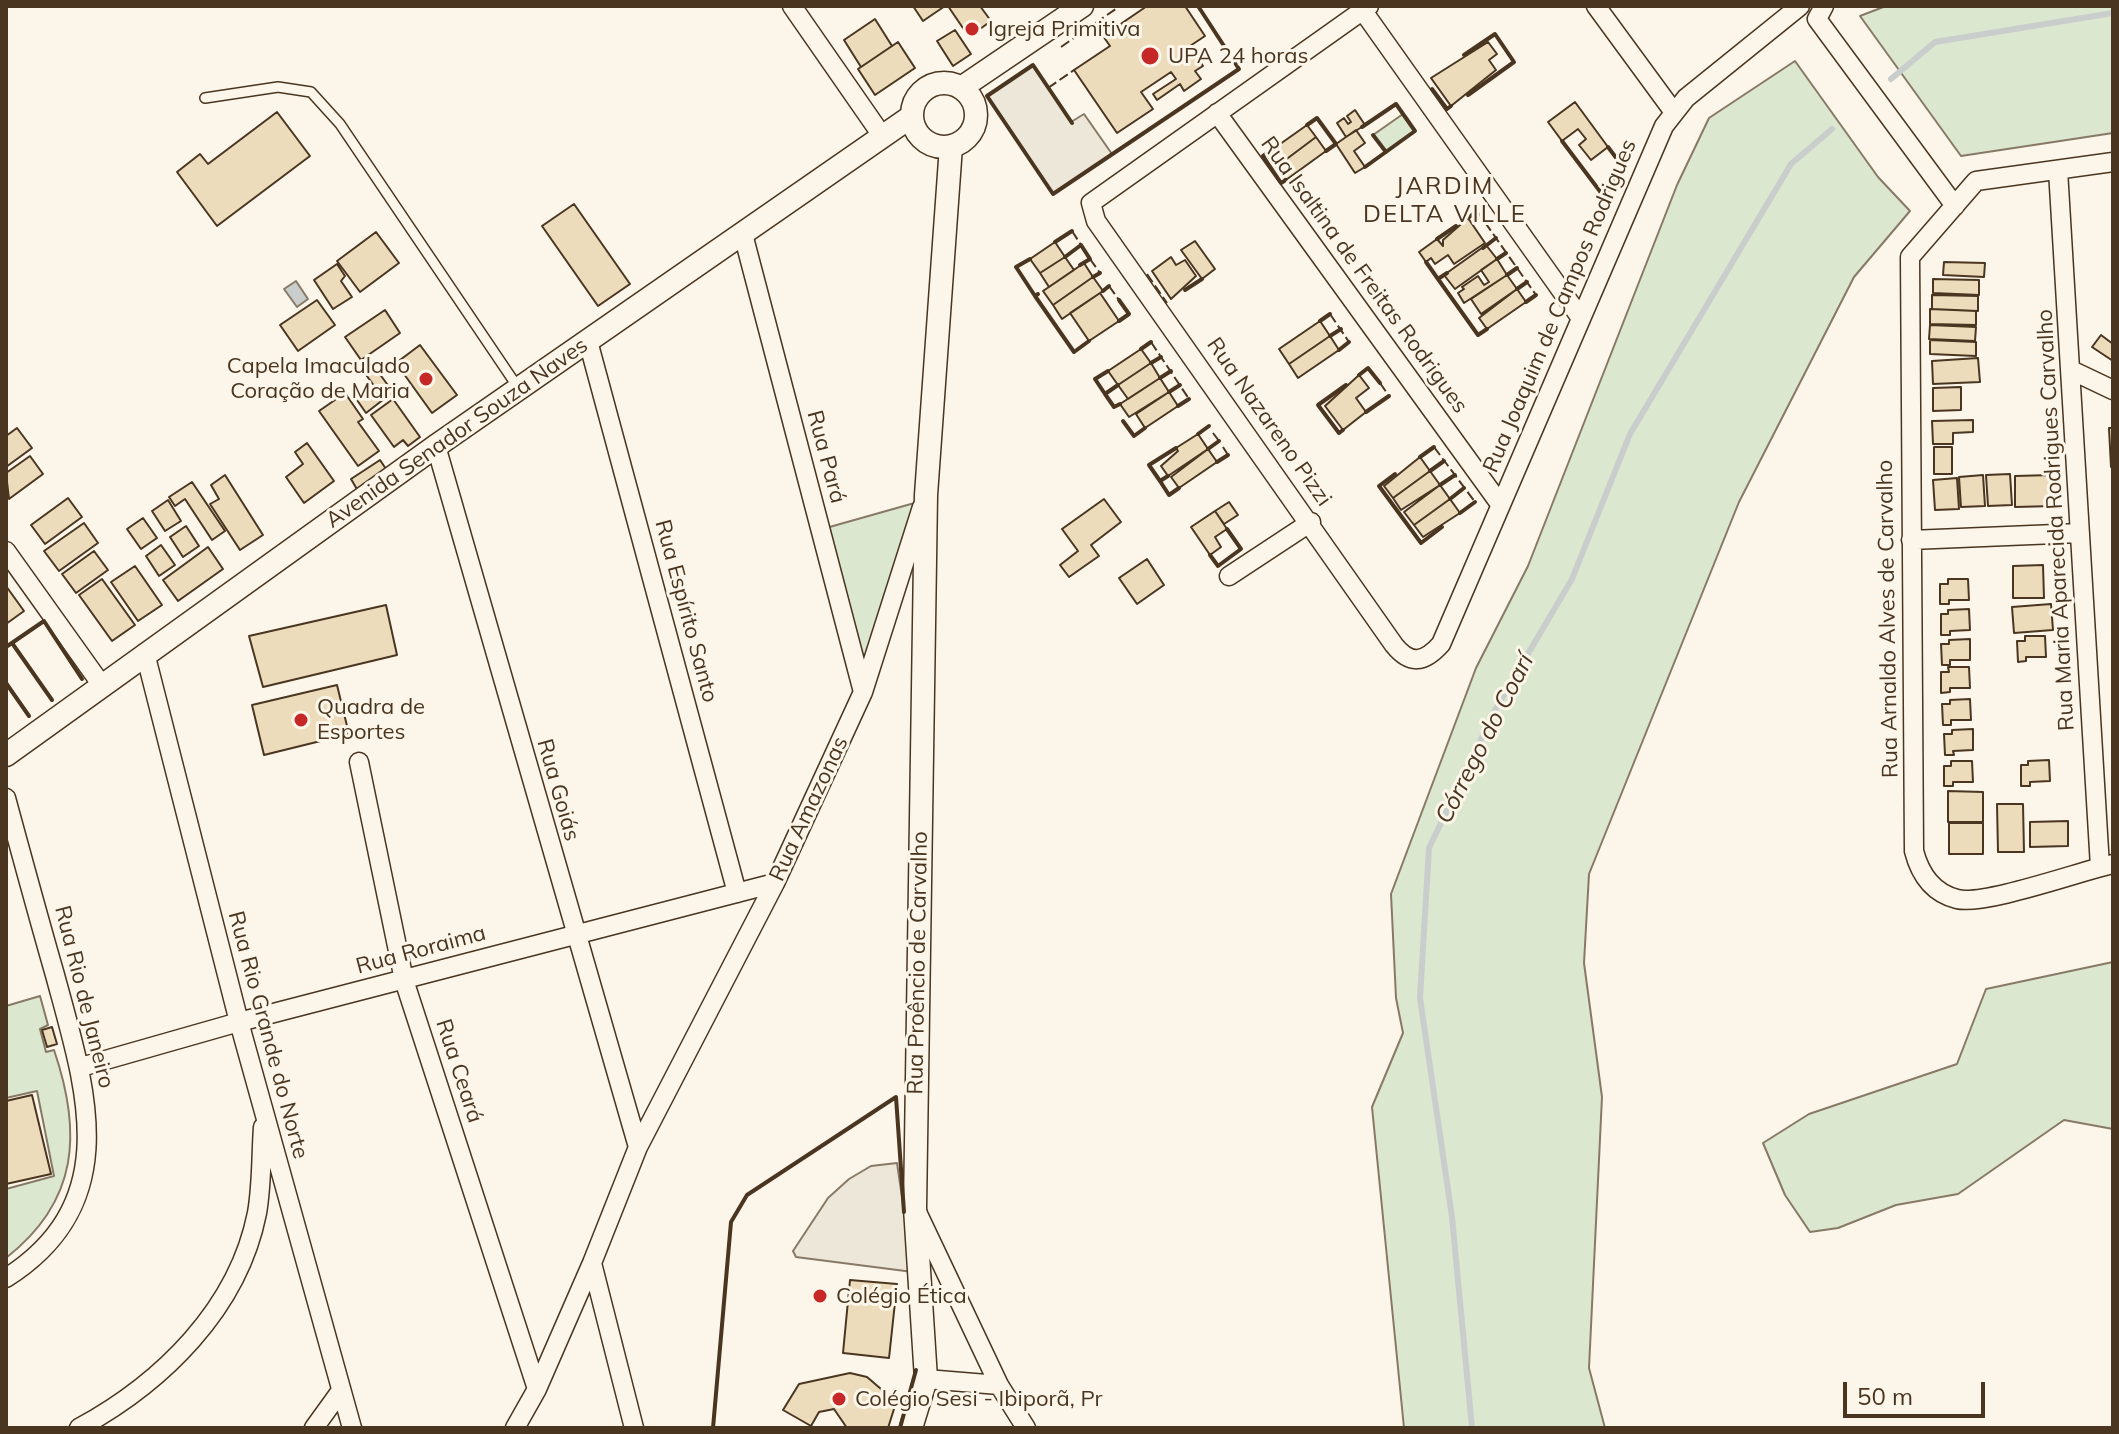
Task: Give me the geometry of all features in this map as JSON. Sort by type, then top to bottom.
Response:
[{"type":"street","points":[[792,6],[883,137]]},
{"type":"street","points":[[961,88],[1082,6]]},
{"type":"street","points":[[1596,6],[1673,111]]},
{"type":"street","name":"Rua Joaquim de Campos Rodrigues","points":[[1416,661],[1431,655],[1441,644],[1580,317],[1673,111],[1800,6]]},
{"type":"street","points":[[1824,6],[1817,19],[1955,206]]},
{"type":"street","points":[[1217,113],[1366,8],[1580,317]]},
{"type":"street","points":[[946,83],[961,88],[974,104],[974,126],[969,135],[951,146],[924,141],[912,116],[915,101],[924,89],[946,83]]},
{"type":"street","name":"Rua Nazareno Pizzi","points":[[1217,113],[1091,203],[1096,221],[1311,522],[1394,645],[1405,659],[1416,661]]},
{"type":"street","name":"Rua Isaltina de Freitas Rodrigues","points":[[1217,113],[1500,504]]},
{"type":"street","name":"Avenida Senador Souza Naves","points":[[6,755],[436,446],[912,116]]},
{"type":"street","name":"Rua Amazonas","points":[[515,1428],[537,1389],[638,1147],[775,883],[863,692],[926,495],[951,146]]},
{"type":"street","points":[[2058,170],[2113,162]]},
{"type":"street","name":"Rua Arnaldo Alves de Carvalho","points":[[2058,170],[1976,181],[1910,257],[1914,851],[1919,870],[1945,894],[1973,900],[2106,865]]},
{"type":"street","name":"Rua Maria Aparecida Rodrigues Carvalho","points":[[2058,170],[2073,371],[2080,533],[2106,865]]},
{"type":"street","name":"Rua Pará","points":[[743,234],[863,692]]},
{"type":"street","name":"Rua Espírito Santo","points":[[588,341],[737,893]]},
{"type":"street","points":[[2073,371],[2113,390]]},
{"type":"street","name":"Rua Goiás","points":[[436,446],[574,935],[638,1147]]},
{"type":"street","name":"Rua Proêncio de Carvalho","points":[[911,1428],[926,1379],[915,1208],[926,495]]},
{"type":"street","points":[[1229,576],[1311,522]]},
{"type":"street","points":[[1911,540],[2080,533]]},
{"type":"street","points":[[6,551],[101,684]]},
{"type":"street","name":"Rua Rio Grande do Norte","points":[[145,653],[239,1022],[352,1428]]},
{"type":"street","name":"Rua Ceará","points":[[359,762],[404,980],[537,1389]]},
{"type":"street","name":"Rua Rio de Janeiro","points":[[6,798],[81,1067],[88,1118],[83,1176],[74,1202],[49,1245],[6,1278]]},
{"type":"street","name":"Rua Roraima","points":[[81,1067],[239,1022],[775,883]]},
{"type":"street","points":[[79,1428],[121,1405],[168,1365],[225,1295],[240,1265],[257,1212],[264,1112]]},
{"type":"street","points":[[915,1208],[999,1385],[1026,1428]]},
{"type":"street","points":[[592,1263],[634,1428]]},
{"type":"street","points":[[926,1379],[999,1385]]},
{"type":"street","points":[[314,1428],[340,1392]]},
{"type":"lane","points":[[205,98],[278,87],[311,92],[340,124],[519,389]]},
{"type":"green space","points":[[1886,6],[2113,6],[2113,133],[1961,156],[1860,16]]},
{"type":"green space","points":[[1795,61],[1878,177],[1910,211],[1854,277],[1739,502],[1589,874],[1584,963],[1602,1097],[1589,1368],[1605,1428],[1404,1428],[1372,1107],[1403,1033],[1396,998],[1391,894],[1476,668],[1528,566],[1677,185],[1709,118]]},
{"type":"green space","points":[[1403,114],[1415,131],[1386,152],[1373,135]]},
{"type":"green space","points":[[918,502],[863,662],[826,528]]},
{"type":"green space","points":[[2113,962],[2113,1129],[2064,1120],[1958,1194],[1896,1205],[1838,1228],[1810,1232],[1785,1195],[1763,1143],[1809,1114],[1957,1064],[1986,989]]},
{"type":"green space","points":[[40,996],[48,1025],[40,1029],[46,1052],[54,1050],[69,1109],[68,1163],[61,1189],[48,1213],[30,1236],[6,1258],[6,1189],[54,1176],[37,1091],[6,1098],[6,1006]]},
{"type":"shaded area","points":[[1033,65],[1071,122],[1084,114],[1112,154],[1053,194],[987,96]]},
{"type":"shaded area","points":[[296,281],[308,299],[297,307],[284,289]]},
{"type":"shaded area","points":[[897,1163],[913,1272],[796,1257],[793,1251],[828,1198],[849,1179],[871,1166]]},
{"type":"building","points":[[913,6],[945,6],[923,21]]},
{"type":"building","name":"Igreja Primitiva","points":[[948,6],[980,6],[991,21],[969,37]]},
{"type":"building","points":[[1147,6],[1185,6],[1205,36],[1190,46],[1203,66],[1195,71],[1201,79],[1184,91],[1180,84],[1157,100],[1153,94],[1176,79],[1171,72],[1141,92],[1153,109],[1117,133],[1074,70],[1110,46],[1103,36]]},
{"type":"building","points":[[875,19],[892,46],[861,67],[844,40]]},
{"type":"building","points":[[955,30],[971,54],[953,66],[937,41]]},
{"type":"building","points":[[898,42],[915,68],[875,95],[858,69]]},
{"type":"building","points":[[1488,42],[1497,54],[1489,60],[1496,70],[1451,106],[1431,78]]},
{"type":"building","points":[[1575,102],[1608,147],[1591,160],[1579,145],[1586,139],[1578,129],[1562,141],[1548,122]]},
{"type":"building","points":[[1355,110],[1365,125],[1346,137],[1337,123],[1344,118],[1348,124],[1351,122],[1347,116]]},
{"type":"building","points":[[277,112],[310,156],[217,226],[177,172],[200,154],[208,164]]},
{"type":"building","points":[[1307,125],[1316,137],[1276,167],[1266,154]]},
{"type":"building","points":[[1356,130],[1365,143],[1354,151],[1365,167],[1355,173],[1336,144]]},
{"type":"building","points":[[1316,137],[1326,151],[1286,180],[1276,167]]},
{"type":"building","points":[[574,204],[630,284],[598,306],[542,226]]},
{"type":"building","points":[[1468,218],[1485,243],[1454,264],[1448,255],[1435,264],[1431,258],[1426,262],[1419,252],[1437,239],[1443,246],[1443,240]]},
{"type":"building","points":[[376,232],[399,263],[360,292],[337,261]]},
{"type":"building","points":[[1195,241],[1215,269],[1202,279],[1181,250]]},
{"type":"building","points":[[1055,242],[1065,257],[1040,273],[1030,259]]},
{"type":"building","points":[[1486,245],[1497,259],[1455,289],[1444,275]]},
{"type":"building","points":[[1065,257],[1074,270],[1049,287],[1040,273]]},
{"type":"building","points":[[1171,257],[1176,265],[1185,260],[1196,276],[1171,299],[1152,271]]},
{"type":"building","points":[[1497,259],[1507,275],[1464,303],[1458,293],[1464,289],[1462,287],[1478,276],[1484,285],[1489,282],[1481,270]]},
{"type":"building","points":[[1944,262],[1985,263],[1984,277],[1943,275]]},
{"type":"building","points":[[1084,263],[1093,277],[1053,305],[1043,291]]},
{"type":"building","points":[[337,264],[345,276],[341,281],[352,297],[333,309],[314,280]]},
{"type":"building","points":[[1507,275],[1517,289],[1481,314],[1471,299]]},
{"type":"building","points":[[1093,277],[1103,291],[1062,319],[1053,305]]},
{"type":"building","points":[[1933,279],[1979,280],[1979,295],[1933,293]]},
{"type":"building","points":[[1517,289],[1526,302],[1487,329],[1479,318]]},
{"type":"building","points":[[1100,293],[1119,321],[1089,341],[1070,313]]},
{"type":"building","points":[[1932,295],[1978,296],[1978,311],[1932,309]]},
{"type":"building","points":[[317,300],[335,325],[298,351],[280,325]]},
{"type":"building","points":[[1930,309],[1976,311],[1976,325],[1930,324]]},
{"type":"building","points":[[385,310],[400,333],[361,360],[345,337]]},
{"type":"building","points":[[1320,321],[1330,336],[1289,364],[1279,349]]},
{"type":"building","points":[[1930,325],[1976,327],[1975,341],[1929,339]]},
{"type":"building","points":[[2101,335],[2113,344],[2113,361],[2092,347]]},
{"type":"building","points":[[1330,336],[1339,350],[1298,378],[1289,364]]},
{"type":"building","points":[[1930,340],[1976,342],[1976,356],[1930,354]]},
{"type":"building","name":"Capela Imaculado Coração de Maria","points":[[420,345],[457,395],[432,413],[396,363]]},
{"type":"building","points":[[1141,349],[1151,363],[1118,385],[1108,371]]},
{"type":"building","points":[[1978,358],[1980,382],[1933,384],[1932,361]]},
{"type":"building","points":[[370,361],[393,392],[366,413],[357,400],[375,387],[361,368]]},
{"type":"building","points":[[1151,363],[1160,378],[1128,399],[1118,385]]},
{"type":"building","points":[[1359,375],[1369,388],[1356,398],[1366,412],[1343,430],[1325,406]]},
{"type":"building","points":[[1160,378],[1169,392],[1129,417],[1120,404]]},
{"type":"building","points":[[1961,387],[1961,410],[1933,411],[1933,388]]},
{"type":"building","points":[[1169,392],[1178,406],[1145,428],[1136,414]]},
{"type":"building","points":[[345,393],[363,419],[358,422],[379,451],[358,466],[319,411]]},
{"type":"building","points":[[393,399],[420,437],[408,446],[403,440],[394,447],[371,415]]},
{"type":"building","points":[[1973,420],[1973,432],[1953,433],[1953,444],[1933,444],[1932,421]]},
{"type":"building","points":[[17,428],[32,448],[6,467],[6,436]]},
{"type":"building","points":[[2109,428],[2113,428],[2113,467],[2111,467]]},
{"type":"building","points":[[1198,434],[1208,449],[1168,476],[1161,466],[1178,451],[1176,448]]},
{"type":"building","points":[[307,443],[334,481],[304,503],[286,477],[303,464],[295,452]]},
{"type":"building","points":[[1934,447],[1952,447],[1952,474],[1934,474]]},
{"type":"building","points":[[1208,449],[1217,462],[1179,488],[1171,477]]},
{"type":"building","points":[[30,456],[43,474],[9,499],[6,473]]},
{"type":"building","points":[[1420,457],[1430,471],[1393,498],[1384,486]]},
{"type":"building","points":[[380,460],[388,472],[358,491],[351,479]]},
{"type":"building","points":[[1430,471],[1440,485],[1401,510],[1393,498]]},
{"type":"building","points":[[2010,474],[2012,505],[1988,506],[1986,475]]},
{"type":"building","points":[[225,475],[263,535],[240,550],[210,504],[219,499],[211,485]]},
{"type":"building","points":[[1983,475],[1985,506],[1961,507],[1959,477]]},
{"type":"building","points":[[2052,475],[2053,506],[2015,507],[2015,476]]},
{"type":"building","points":[[1957,478],[1959,509],[1935,510],[1933,480]]},
{"type":"building","points":[[192,482],[225,531],[212,540],[185,499],[175,506],[169,497]]},
{"type":"building","points":[[1440,485],[1450,499],[1414,525],[1404,512]]},
{"type":"building","points":[[68,498],[82,517],[45,544],[31,525]]},
{"type":"building","points":[[1104,499],[1121,522],[1091,545],[1099,556],[1069,577],[1060,565],[1078,551],[1062,529]]},
{"type":"building","points":[[1450,499],[1460,513],[1423,537],[1414,525]]},
{"type":"building","points":[[168,500],[181,521],[165,531],[152,511]]},
{"type":"building","points":[[1229,502],[1238,515],[1224,524],[1215,511]]},
{"type":"building","points":[[1215,511],[1227,529],[1215,537],[1221,547],[1210,555],[1191,527]]},
{"type":"building","points":[[143,518],[157,538],[141,549],[127,529]]},
{"type":"building","points":[[84,523],[98,543],[59,571],[44,551]]},
{"type":"building","points":[[186,526],[199,546],[183,557],[170,537]]},
{"type":"building","points":[[161,545],[175,565],[159,576],[146,556]]},
{"type":"building","points":[[208,547],[223,569],[178,601],[163,580]]},
{"type":"building","points":[[94,551],[108,570],[76,593],[62,574]]},
{"type":"building","points":[[1147,559],[1164,585],[1137,604],[1119,578]]},
{"type":"building","points":[[2043,565],[2044,598],[2013,598],[2013,566]]},
{"type":"building","points":[[135,566],[162,605],[138,621],[111,582]]},
{"type":"building","points":[[102,579],[135,625],[112,641],[79,595]]},
{"type":"building","points":[[1948,579],[1968,579],[1969,600],[1949,600],[1949,604],[1940,604],[1940,584],[1948,584]]},
{"type":"building","points":[[6,586],[24,611],[6,624]]},
{"type":"building","points":[[2051,604],[2053,630],[2014,633],[2012,607]]},
{"type":"building","points":[[386,605],[397,655],[263,687],[249,636]]},
{"type":"building","points":[[1969,609],[1970,630],[1950,631],[1950,635],[1941,635],[1941,614],[1948,614],[1948,610]]},
{"type":"building","points":[[2025,636],[2045,636],[2046,657],[2026,657],[2026,661],[2018,662],[2017,641],[2025,641]]},
{"type":"building","points":[[1970,639],[1970,660],[1950,660],[1950,665],[1942,665],[1941,644],[1949,644],[1949,640]]},
{"type":"building","points":[[1948,667],[1969,667],[1970,688],[1950,688],[1950,692],[1941,693],[1941,672],[1949,672]]},
{"type":"building","name":"Quadra de Esportes","points":[[337,685],[349,734],[264,755],[252,705]]},
{"type":"building","points":[[1970,699],[1971,720],[1951,720],[1951,725],[1943,725],[1942,704],[1950,704],[1950,700]]},
{"type":"building","points":[[1973,729],[1973,750],[1953,751],[1954,755],[1945,755],[1944,734],[1952,734],[1952,730]]},
{"type":"building","points":[[2049,760],[2050,781],[2030,782],[2030,786],[2021,786],[2021,765],[2028,765],[2028,761]]},
{"type":"building","points":[[1951,761],[1972,761],[1973,782],[1953,782],[1953,786],[1944,786],[1944,766],[1951,766]]},
{"type":"building","points":[[1948,791],[1983,792],[1983,822],[1948,822]]},
{"type":"building","points":[[1997,804],[2023,804],[2024,852],[1998,852]]},
{"type":"building","points":[[2068,821],[2068,846],[2030,847],[2030,822]]},
{"type":"building","points":[[1949,823],[1983,823],[1983,854],[1949,854]]},
{"type":"building","points":[[52,1027],[57,1044],[47,1047],[42,1030]]},
{"type":"building","points":[[32,1095],[51,1174],[6,1184],[6,1101]]},
{"type":"building","points":[[850,1280],[897,1284],[889,1358],[843,1353]]},
{"type":"building","name":"Colégio Sesi - Ibiporã, Pr","points":[[850,1373],[867,1377],[881,1389],[894,1409],[888,1428],[847,1428],[834,1409],[819,1412],[811,1426],[783,1410],[799,1384]]},
{"type":"waterway","name":"Córrego do Coarí","points":[[1891,79],[1935,42],[2113,13]]},
{"type":"waterway","name":"Córrego do Coarí","points":[[1472,1428],[1452,1217],[1420,998],[1429,848],[1495,710],[1572,579],[1630,434],[1791,164],[1832,129]]},
{"type":"fence","points":[[1061,47],[1120,6]]},
{"type":"fence","points":[[1048,88],[1074,70]]},
{"type":"fence","points":[[1477,211],[1536,295]]},
{"type":"fence","points":[[1072,231],[1081,245]]},
{"type":"fence","points":[[1090,259],[1100,273]]},
{"type":"fence","points":[[1147,274],[1167,303]]},
{"type":"fence","points":[[1109,286],[1119,300]]},
{"type":"fence","points":[[1330,314],[1349,342]]},
{"type":"fence","points":[[1151,342],[1189,399]]},
{"type":"fence","points":[[1380,383],[1389,396]]},
{"type":"fence","points":[[1213,433],[1219,441]]},
{"type":"fence","points":[[1223,447],[1228,455]]},
{"type":"fence","points":[[1434,447],[1475,502]]},
{"type":"wall","points":[[1072,123],[1033,65],[987,96],[1053,194],[1239,69],[1198,6]]},
{"type":"wall","points":[[1464,55],[1495,34],[1514,62],[1468,95]]},
{"type":"wall","points":[[1432,89],[1447,109],[1451,106]]},
{"type":"wall","points":[[1362,127],[1396,104],[1415,131],[1365,167]]},
{"type":"wall","points":[[1307,125],[1317,118],[1336,144],[1326,151]]},
{"type":"wall","points":[[1373,135],[1386,152]]},
{"type":"wall","points":[[1562,141],[1605,198],[1620,163],[1608,147]]},
{"type":"wall","points":[[1266,154],[1263,156],[1281,183],[1286,180]]},
{"type":"wall","points":[[1468,218],[1477,211]]},
{"type":"wall","points":[[1437,239],[1456,226]]},
{"type":"wall","points":[[1055,242],[1072,231]]},
{"type":"wall","points":[[1483,248],[1496,238]]},
{"type":"wall","points":[[1065,257],[1081,245],[1090,259],[1080,265]]},
{"type":"wall","points":[[1497,259],[1506,253]]},
{"type":"wall","points":[[1030,259],[1016,267],[1035,296],[1038,294]]},
{"type":"wall","points":[[1426,262],[1438,279],[1447,273]]},
{"type":"wall","points":[[1507,275],[1517,268]]},
{"type":"wall","points":[[1093,277],[1100,273]]},
{"type":"wall","points":[[1185,290],[1202,279]]},
{"type":"wall","points":[[1438,279],[1478,335],[1487,329]]},
{"type":"wall","points":[[1517,289],[1527,282]]},
{"type":"wall","points":[[1103,291],[1109,286]]},
{"type":"wall","points":[[1526,302],[1536,295]]},
{"type":"wall","points":[[1035,296],[1074,352],[1089,341]]},
{"type":"wall","points":[[1119,300],[1129,314],[1119,321]]},
{"type":"wall","points":[[1320,321],[1330,314]]},
{"type":"wall","points":[[1330,336],[1341,329]]},
{"type":"wall","points":[[1141,349],[1151,342]]},
{"type":"wall","points":[[1339,350],[1349,342]]},
{"type":"wall","points":[[1151,363],[1161,357]]},
{"type":"wall","points":[[1359,375],[1368,368],[1380,383]]},
{"type":"wall","points":[[1108,371],[1095,379],[1105,394],[1118,385]]},
{"type":"wall","points":[[1160,378],[1171,371]]},
{"type":"wall","points":[[1169,392],[1180,385]]},
{"type":"wall","points":[[1343,430],[1339,433],[1318,405],[1346,385]]},
{"type":"wall","points":[[1105,394],[1114,407],[1120,404]]},
{"type":"wall","points":[[1366,412],[1389,396]]},
{"type":"wall","points":[[1178,406],[1189,399]]},
{"type":"wall","points":[[1123,421],[1134,436],[1145,428]]},
{"type":"wall","points":[[1198,434],[1209,426]]},
{"type":"wall","points":[[1208,449],[1219,441]]},
{"type":"wall","points":[[1420,457],[1434,447]]},
{"type":"wall","points":[[1168,476],[1160,481],[1149,465],[1176,448]]},
{"type":"wall","points":[[1217,462],[1228,455]]},
{"type":"wall","points":[[1430,471],[1444,461]]},
{"type":"wall","points":[[1395,474],[1379,486],[1421,543],[1442,527]]},
{"type":"wall","points":[[1440,485],[1455,475]]},
{"type":"wall","points":[[1160,481],[1169,495],[1179,488]]},
{"type":"wall","points":[[1450,499],[1464,488]]},
{"type":"wall","points":[[1460,513],[1475,502]]},
{"type":"wall","points":[[1210,555],[1218,566],[1241,549],[1227,529]]},
{"type":"wall","points":[[6,647],[44,621],[82,679]]},
{"type":"wall","points":[[12,643],[52,700]]},
{"type":"wall","points":[[6,683],[29,716]]},
{"type":"wall","points":[[713,1428],[731,1222],[747,1195],[896,1097],[904,1212]]},
{"type":"wall","points":[[900,1428],[916,1370]]},
{"type":"place","name":"Igreja Primitiva","points":[[972,29]]},
{"type":"place","name":"UPA 24 horas","points":[[1150,56]]},
{"type":"place","name":"Capela Imaculado Coração de Maria","points":[[426,379]]},
{"type":"place","name":"Quadra de Esportes","points":[[301,720]]},
{"type":"place","name":"Colégio Ética","points":[[820,1296]]},
{"type":"place","name":"Colégio Sesi - Ibiporã, Pr","points":[[839,1399]]},
{"type":"district","name":"JARDIM DELTA VILLE","points":[[1445,201]]}]
